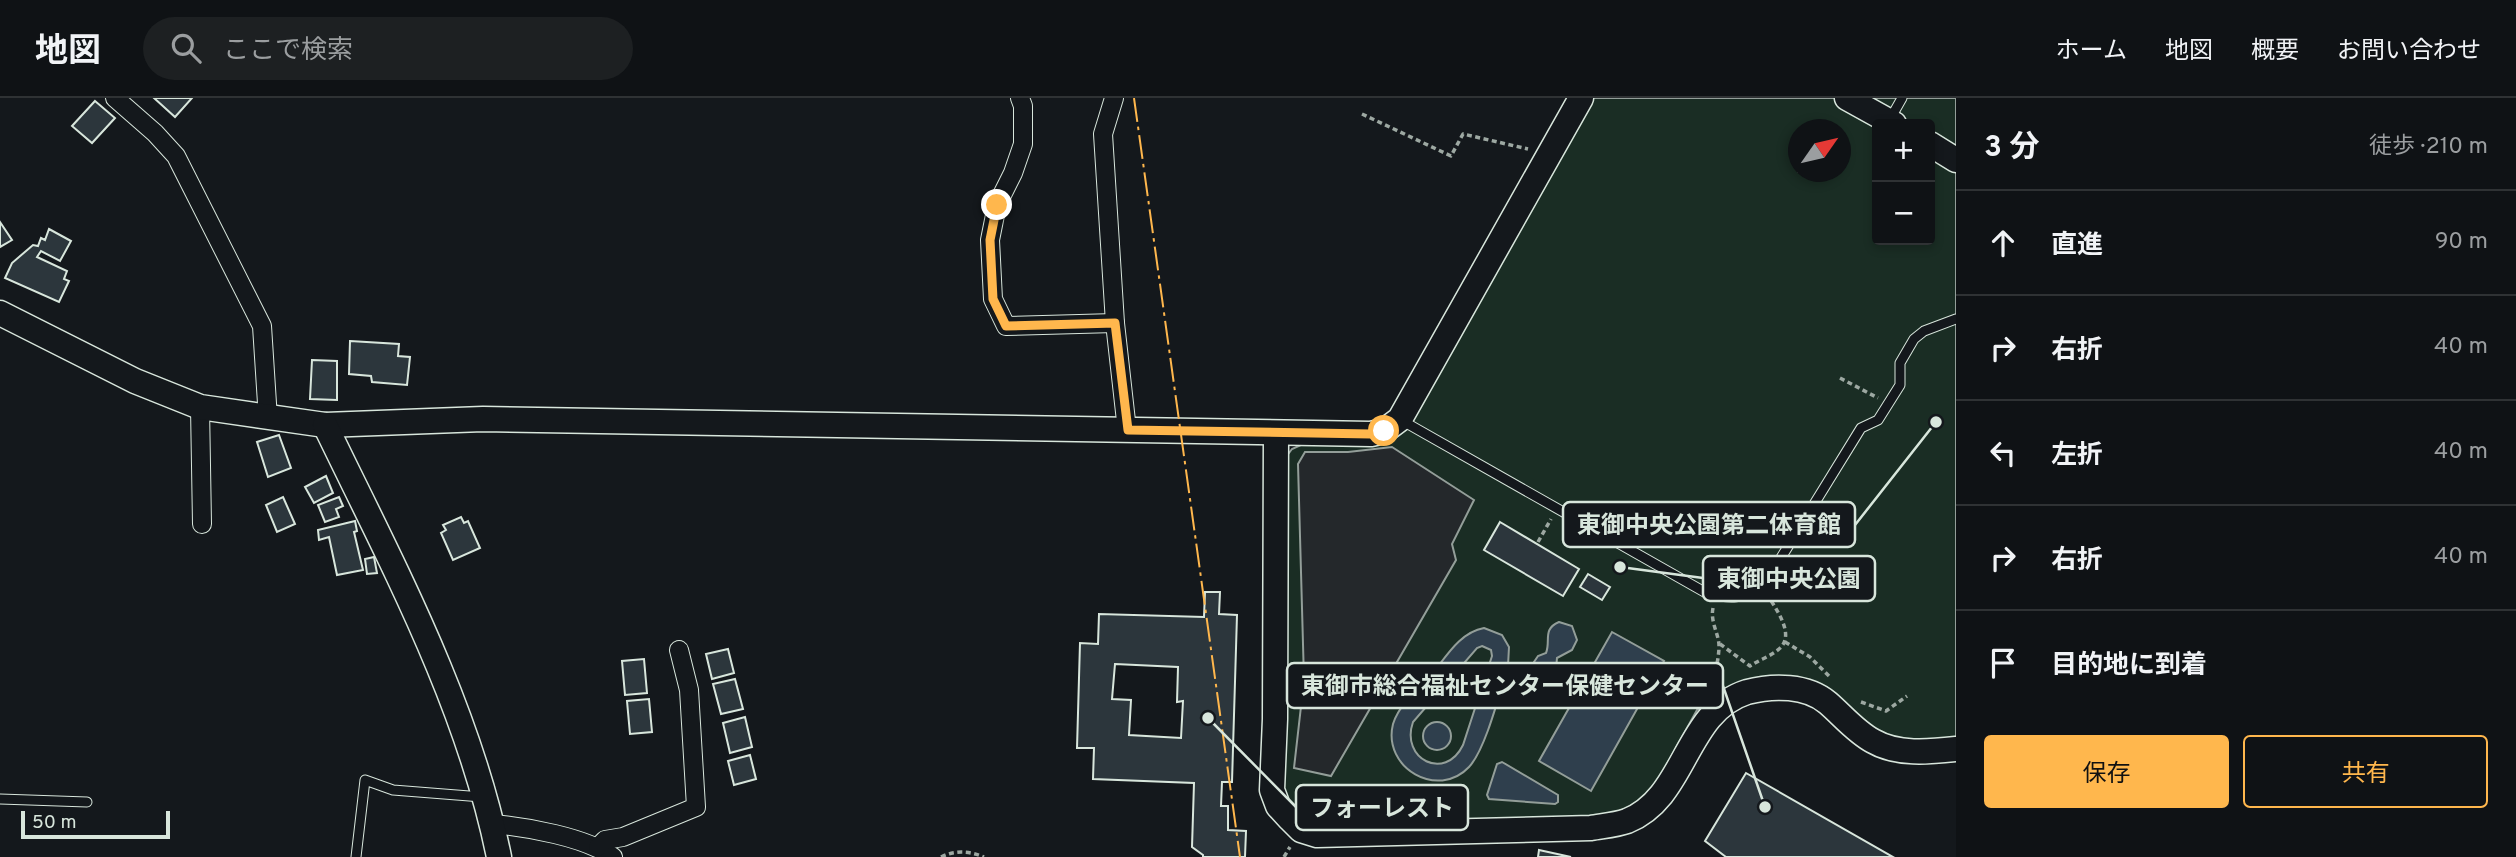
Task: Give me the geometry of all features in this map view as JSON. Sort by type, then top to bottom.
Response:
[{"type":"street","points":[[115,98],[155,133],[176,156],[262,326],[268,419]]},
{"type":"street","points":[[1020,98],[1023,106],[1023,144],[997,205],[990,240],[993,299],[1006,326],[1115,323]]},
{"type":"street","points":[[1114,98],[1103,134],[1115,323],[1128,430]]},
{"type":"street","points":[[0,313],[135,380],[200,407],[268,419],[325,425],[483,419],[1128,430],[1366,439],[1384,431],[1400,419],[1581,98]]},
{"type":"street","points":[[1847,98],[1884,115]]},
{"type":"street","points":[[1935,147],[1956,160]]},
{"type":"street","points":[[200,407],[202,524]]},
{"type":"street","points":[[325,425],[438,667],[466,739],[492,824],[499,857]]},
{"type":"street","points":[[1276,434],[1275,719],[1272,790],[1279,806],[1301,830],[1317,835],[1591,828],[1628,821],[1660,797],[1709,716],[1736,698],[1766,688],[1787,687],[1826,701],[1873,742],[1895,749],[1919,752],[1956,749]]},
{"type":"street","points":[[492,824],[518,827],[606,852],[605,840],[623,837],[696,807],[690,690],[679,650]]},
{"type":"lane","points":[[1884,115],[1902,98]]},
{"type":"lane","points":[[1400,419],[1708,594],[1728,598],[1748,596],[1763,587],[1861,428],[1878,420],[1900,385],[1900,363],[1914,339],[1924,331],[1956,319]]},
{"type":"lane","points":[[356,857],[365,780],[393,790],[484,797]]},
{"type":"lane","points":[[0,799],[86,802]]},
{"type":"path","points":[[1362,114],[1451,156],[1463,134],[1532,150],[1547,159]]},
{"type":"path","points":[[1840,377],[1874,396]]},
{"type":"path","points":[[1538,542],[1550,520]]},
{"type":"path","points":[[1716,596],[1712,612],[1714,632],[1720,644],[1751,666],[1779,650],[1785,642],[1786,632],[1781,617],[1763,587]]},
{"type":"path","points":[[1718,697],[1715,670],[1720,644]]},
{"type":"path","points":[[1861,702],[1886,710],[1907,696]]},
{"type":"path","points":[[941,857],[970,852],[984,857]]},
{"type":"green space","points":[[1593,98],[1956,98],[1956,739],[1918,742],[1896,739],[1870,728],[1835,695],[1741,684],[1697,710],[1656,784],[1637,805],[1598,818],[1333,825],[1314,820],[1302,814],[1281,788],[1286,457],[1292,449],[1303,444],[1377,442]]},
{"type":"shaded area","points":[[1392,447],[1474,500],[1452,544],[1456,560],[1331,776],[1294,768],[1304,680],[1298,464],[1305,452],[1348,452]]},
{"type":"water","points":[[1559,622],[1572,626],[1577,640],[1572,650],[1557,658],[1553,674],[1544,677],[1535,671],[1534,662],[1538,656],[1546,653],[1550,628]]},
{"type":"water","points":[[1484,628],[1502,635],[1509,647],[1508,666],[1492,719],[1481,747],[1469,767],[1456,776],[1442,780],[1428,779],[1404,766],[1396,754],[1392,740],[1393,724],[1406,702],[1451,650],[1476,630]],"holes":[[[1482,646],[1491,650],[1492,656],[1463,745],[1455,756],[1446,762],[1436,764],[1426,761],[1418,755],[1413,746],[1413,722],[1477,648]]]},
{"type":"water","points":[[1612,632],[1664,661],[1591,791],[1539,761]]},
{"type":"water","points":[[1437,722],[1447,726],[1451,736],[1447,746],[1437,750],[1427,746],[1423,736],[1427,726]]},
{"type":"water","points":[[1502,762],[1558,795],[1558,802],[1555,804],[1489,799],[1487,795],[1497,764]]},
{"type":"building","points":[[154,98],[192,98],[175,117]]},
{"type":"building","points":[[95,101],[115,118],[92,143],[72,126]]},
{"type":"building","points":[[0,222],[12,240],[0,247]]},
{"type":"building","points":[[49,229],[71,241],[60,261],[41,251],[37,257],[67,271],[64,279],[69,281],[59,302],[5,278],[12,263],[33,245],[38,246],[41,238],[45,240]]},
{"type":"building","points":[[350,341],[399,344],[398,356],[410,357],[407,385],[372,382],[371,376],[349,374]]},
{"type":"building","points":[[312,360],[337,361],[337,400],[310,399]]},
{"type":"building","points":[[279,435],[291,468],[268,477],[257,442]]},
{"type":"building","points":[[326,476],[333,493],[314,503],[305,487]]},
{"type":"building","points":[[283,497],[295,524],[277,532],[266,505]]},
{"type":"building","points":[[339,497],[343,506],[336,509],[339,517],[325,522],[318,505]]},
{"type":"building","points":[[461,517],[464,523],[468,521],[480,548],[453,560],[441,533],[446,530],[443,525]]},
{"type":"building","points":[[355,521],[357,531],[354,532],[363,570],[337,575],[329,537],[319,540],[318,530]]},
{"type":"building","points":[[1500,522],[1579,569],[1563,596],[1484,550]]},
{"type":"building","points":[[374,557],[377,573],[367,574],[365,559]]},
{"type":"building","points":[[1588,574],[1610,587],[1602,600],[1580,587]]},
{"type":"building","points":[[1205,592],[1220,592],[1219,614],[1237,615],[1232,782],[1222,782],[1221,806],[1228,806],[1228,830],[1246,831],[1245,857],[1203,857],[1192,847],[1194,783],[1093,779],[1094,748],[1077,748],[1080,643],[1098,644],[1099,614],[1204,617]],"holes":[[[1115,664],[1178,667],[1177,702],[1183,701],[1181,738],[1129,735],[1131,700],[1112,699]]]},
{"type":"building","points":[[728,649],[734,673],[712,679],[706,654]]},
{"type":"building","points":[[644,659],[647,693],[625,695],[622,661]]},
{"type":"building","points":[[735,679],[743,709],[721,714],[713,684]]},
{"type":"building","points":[[649,699],[652,732],[630,734],[627,701]]},
{"type":"building","points":[[745,717],[752,747],[730,753],[723,723]]},
{"type":"building","points":[[750,755],[756,779],[734,785],[728,761]]},
{"type":"building","points":[[1746,773],[1893,857],[1726,857],[1705,841]]},
{"type":"building","points":[[1539,850],[1571,857],[1538,857]]},
{"type":"power","points":[[1134,98],[1240,857]]},
{"type":"place","name":"東御中央公園第二体育館","points":[[1936,422]]},
{"type":"place","name":"東御中央公園","points":[[1620,567]]},
{"type":"place","name":"フォーレスト","points":[[1208,718]]},
{"type":"place","name":"東御市総合福祉センター保健センター","points":[[1765,807]]},
{"type":"route","points":[[997,205],[990,240],[993,299],[1006,326],[1115,323],[1128,430],[1276,434],[1371,434],[1384,431]]}]
